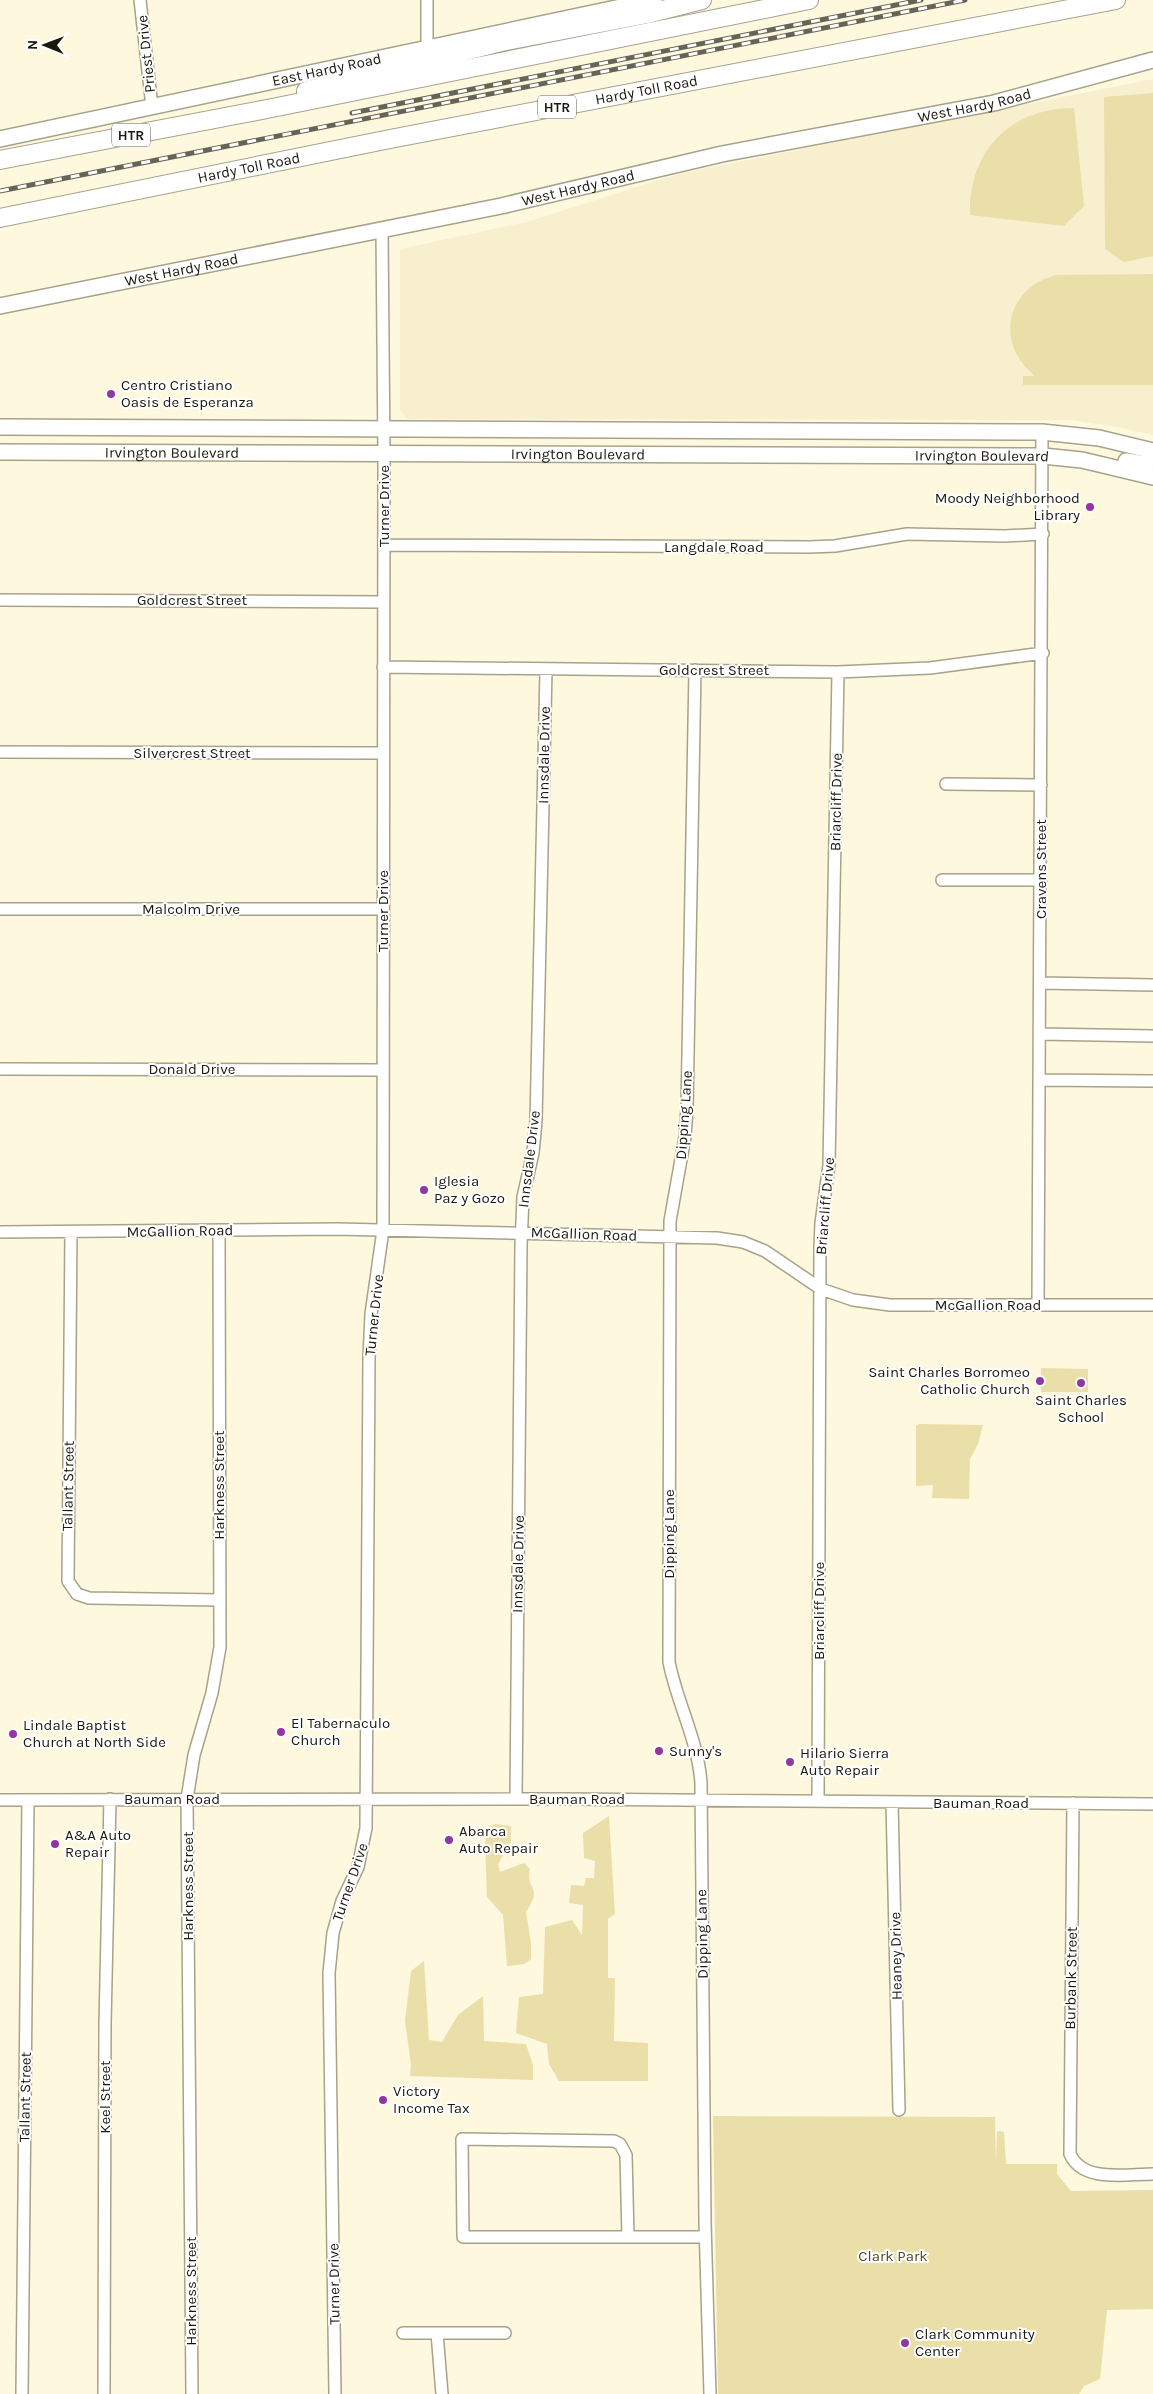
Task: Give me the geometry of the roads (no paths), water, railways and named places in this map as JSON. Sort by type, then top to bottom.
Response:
[{"type":"highway","points":[[262,110],[313,88],[501,42],[647,14],[702,0]]},
{"type":"highway","name":"HTR","points":[[0,160],[262,110],[809,0]]},
{"type":"highway","name":"Hardy Toll Road","points":[[0,218],[380,141],[1116,0]]},
{"type":"main road","name":"East Hardy Road","points":[[0,139],[654,0]]},
{"type":"main road","name":"West Hardy Road","points":[[0,306],[501,206],[722,154],[994,103],[1153,60]]},
{"type":"main road","name":"Irvington Boulevard","points":[[0,427],[1042,432],[1099,438],[1153,451]]},
{"type":"main road","points":[[20,427],[20,452]]},
{"type":"main road","points":[[247,429],[249,453]]},
{"type":"main road","points":[[562,454],[563,430]]},
{"type":"main road","points":[[745,430],[746,456]]},
{"type":"main road","points":[[894,431],[895,455]]},
{"type":"main road","name":"Irvington Boulevard","points":[[0,452],[1043,456],[1082,460],[1153,477]]},
{"type":"main road","points":[[1082,460],[1116,459],[1145,464],[1153,461]]},
{"type":"street","name":"Priest Drive","points":[[140,0],[152,107]]},
{"type":"street","points":[[428,0],[428,48]]},
{"type":"street","name":"Turner Drive","points":[[335,2394],[330,1954],[333,1933],[342,1901],[358,1867],[363,1849],[367,1799],[369,1358],[372,1314],[383,1230],[384,454],[382,230]]},
{"type":"street","name":"Cravens Street","points":[[1038,1305],[1043,653],[1042,432]]},
{"type":"street","name":"Langdale Road","points":[[384,546],[809,547],[835,546],[907,534],[1005,536],[1043,534]]},
{"type":"street","name":"Goldcrest Street","points":[[0,600],[383,602]]},
{"type":"street","name":"Goldcrest Street","points":[[383,667],[838,672],[949,666],[1043,653]]},
{"type":"street","name":"Innsdale Drive","points":[[516,1799],[522,1232],[523,1197],[533,1152],[536,1121],[546,670]]},
{"type":"street","name":"Dipping Lane","points":[[695,670],[687,1109],[685,1137],[674,1192],[670,1236],[669,1662],[674,1687],[697,1748],[700,1766],[705,2237],[710,2394]]},
{"type":"street","name":"Briarcliff Drive","points":[[818,1801],[821,1223],[829,1165],[838,672]]},
{"type":"street","name":"Silvercrest Street","points":[[0,752],[383,753]]},
{"type":"street","points":[[946,784],[1041,785]]},
{"type":"street","points":[[942,880],[1041,880]]},
{"type":"street","name":"Malcolm Drive","points":[[0,909],[382,909]]},
{"type":"street","points":[[1040,983],[1153,985]]},
{"type":"street","points":[[1040,1034],[1153,1036]]},
{"type":"street","name":"Donald Drive","points":[[0,1069],[383,1070]]},
{"type":"street","points":[[1039,1080],[1153,1081]]},
{"type":"street","name":"McGallion Road","points":[[0,1232],[383,1230],[717,1238],[743,1242],[765,1251],[821,1289],[853,1300],[890,1305],[1153,1305]]},
{"type":"street","name":"Harkness Street","points":[[192,2394],[187,1799],[194,1755],[212,1693],[220,1647],[219,1231]]},
{"type":"street","name":"Tallant Street","points":[[71,1232],[68,1580],[77,1594],[89,1598],[219,1600]]},
{"type":"street","name":"Keel Street","points":[[104,2394],[105,2024],[110,1799]]},
{"type":"street","name":"Bauman Road","points":[[0,1800],[516,1799],[1153,1804]]},
{"type":"street","name":"Tallant Street","points":[[22,2394],[28,1800]]},
{"type":"street","name":"Heaney Drive","points":[[892,1802],[899,2110]]},
{"type":"street","name":"Burbank Street","points":[[1073,1803],[1070,2154],[1078,2166],[1091,2174],[1153,2174]]},
{"type":"street","points":[[628,2237],[626,2155],[620,2144],[614,2141],[462,2139],[463,2237],[628,2237],[705,2237]]},
{"type":"street","points":[[403,2333],[505,2333]]},
{"type":"street","points":[[437,2333],[442,2394]]},
{"type":"railway","points":[[352,113],[921,0]]},
{"type":"railway","points":[[0,191],[965,0]]},
{"type":"place","name":"Centro Cristiano Oasis de Esperanza","points":[[111,394]]},
{"type":"place","name":"Moody Neighborhood Library","points":[[1090,507]]},
{"type":"place","name":"Iglesia Paz y Gozo","points":[[424,1190]]},
{"type":"place","name":"Saint Charles Borromeo Catholic Church","points":[[1040,1381]]},
{"type":"place","name":"Saint Charles School","points":[[1081,1383]]},
{"type":"place","name":"El Tabernaculo Church","points":[[281,1732]]},
{"type":"place","name":"Lindale Baptist Church at North Side","points":[[13,1734]]},
{"type":"place","name":"Sunny's","points":[[659,1751]]},
{"type":"place","name":"Hilario Sierra Auto Repair","points":[[790,1762]]},
{"type":"place","name":"Abarca Auto Repair","points":[[449,1840]]},
{"type":"place","name":"A&A Auto Repair","points":[[55,1844]]},
{"type":"place","name":"Victory Income Tax","points":[[383,2100]]},
{"type":"place","name":"Clark Community Center","points":[[905,2343]]},
{"type":"park label","name":"Clark Park","points":[[893,2256]]}]
